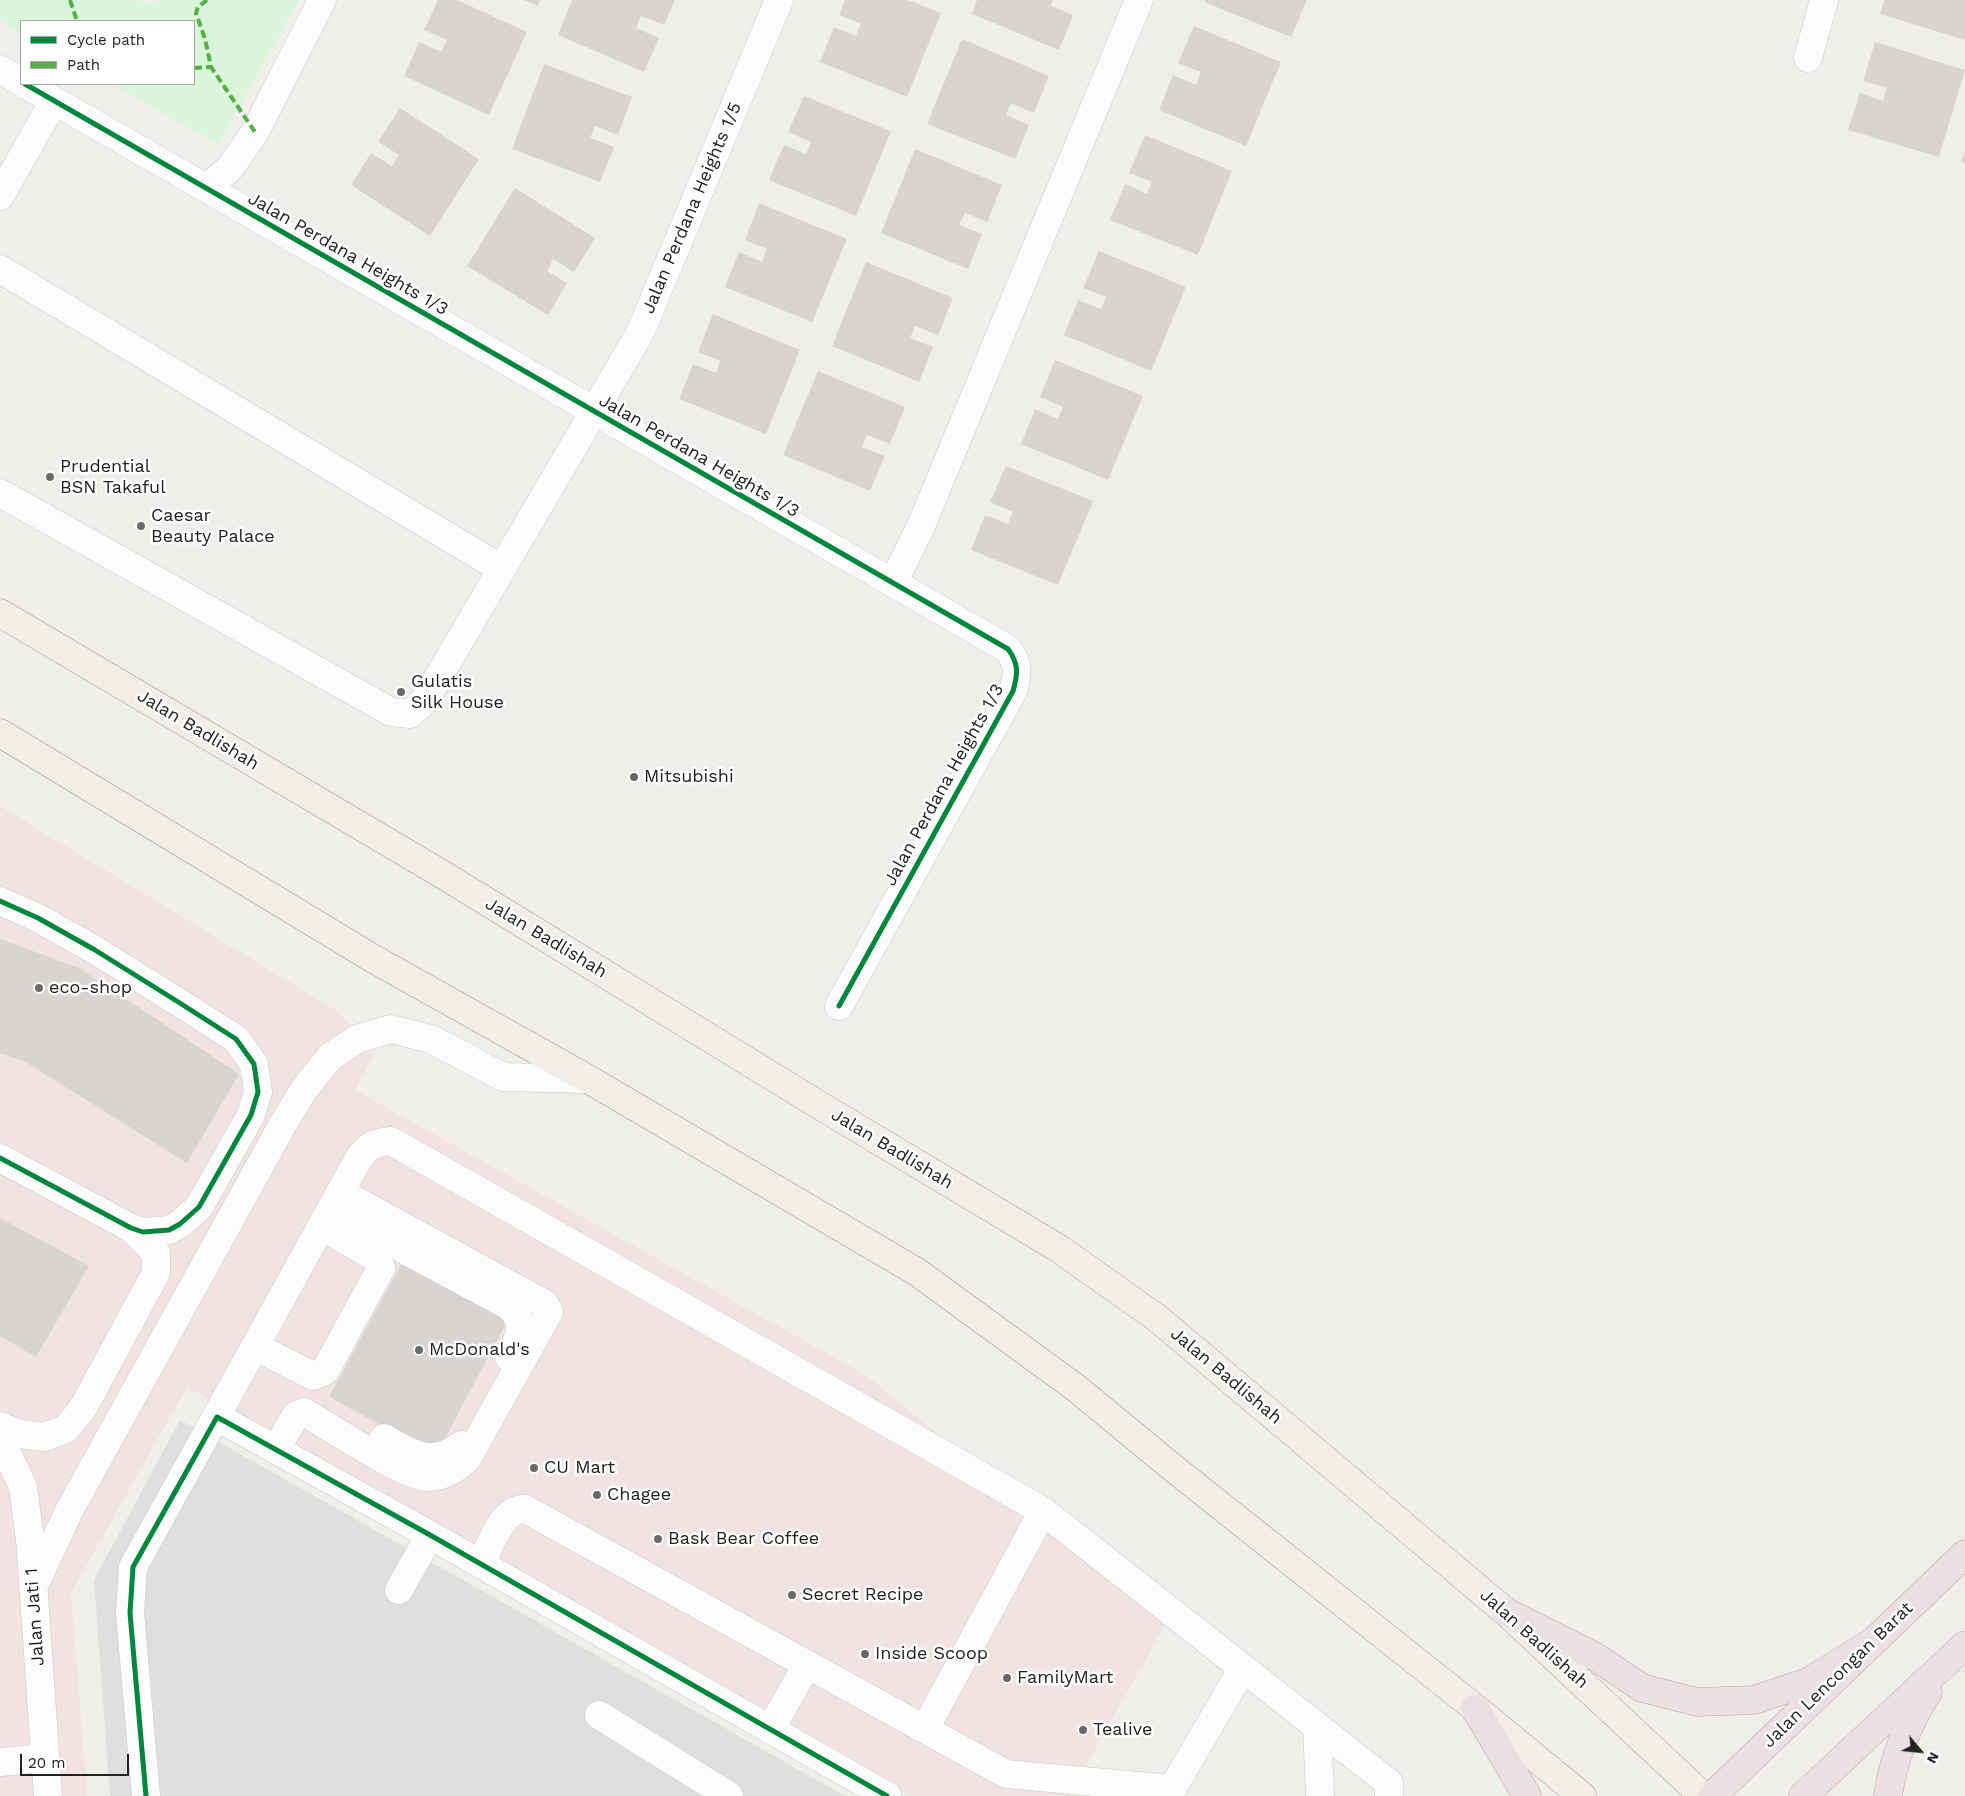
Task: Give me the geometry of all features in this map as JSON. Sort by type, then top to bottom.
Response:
[{"type":"highway","name":"Jalan Lencongan Barat","points":[[1712,1796],[1965,1554]]},
{"type":"highway","points":[[1506,1612],[1596,1657],[1642,1688],[1697,1702],[1754,1700],[1808,1682],[1871,1643]]},
{"type":"highway","points":[[1803,1796],[1956,1654]]},
{"type":"highway","points":[[1888,1796],[1891,1770],[1912,1718],[1956,1654]]},
{"type":"highway","points":[[1475,1708],[1527,1796]]},
{"type":"main road","name":"Jalan Badlishah","points":[[0,613],[440,873],[1066,1254],[1157,1318],[1506,1612],[1703,1796]]},
{"type":"main road","points":[[0,734],[372,958],[588,1079],[917,1272],[1076,1388],[1582,1796]]},
{"type":"street","points":[[207,188],[230,168],[255,132],[322,0]]},
{"type":"street","name":"Jalan Perdana Heights 1/5","points":[[0,493],[392,712],[410,714],[425,700],[593,410],[640,333],[779,0]]},
{"type":"street","points":[[893,583],[921,526],[1139,0]]},
{"type":"street","points":[[1808,58],[1824,0]]},
{"type":"street","points":[[0,69],[20,81]]},
{"type":"street","name":"Jalan Perdana Heights 1/3","points":[[27,85],[1008,649],[1016,660],[1018,674],[1013,692],[838,1006]]},
{"type":"street","points":[[0,196],[54,100]]},
{"type":"street","points":[[0,269],[502,569]]},
{"type":"street","points":[[0,901],[38,918],[95,950],[236,1039],[254,1064],[258,1092],[251,1115],[199,1207],[191,1216],[169,1230],[143,1232],[131,1228],[0,1158]]},
{"type":"street","points":[[32,1588],[69,1511],[283,1124],[305,1088],[330,1057],[357,1039],[391,1029],[431,1038],[503,1077],[588,1079]]},
{"type":"street","points":[[251,1115],[283,1124]]},
{"type":"street","points":[[146,1796],[130,1613],[133,1567],[331,1209],[367,1148],[379,1142],[391,1141],[1043,1511],[1389,1783],[1389,1796]]},
{"type":"street","points":[[256,1347],[313,1376],[319,1375],[325,1371],[367,1294],[381,1268],[379,1261],[331,1209]]},
{"type":"street","points":[[276,1450],[296,1415],[304,1412],[332,1428],[336,1421],[344,1418],[421,1457],[440,1457],[460,1445],[519,1340],[521,1321],[509,1306],[331,1209]]},
{"type":"street","points":[[0,1426],[21,1434],[44,1437],[66,1429],[83,1408],[156,1274],[156,1253],[131,1228]]},
{"type":"street","points":[[217,1417],[430,1535],[886,1796]]},
{"type":"street","name":"Jalan Jati 1","points":[[0,1444],[6,1451],[23,1488],[30,1539],[48,1796]]},
{"type":"street","points":[[481,1564],[506,1516],[517,1508],[525,1508],[925,1729],[1006,1785],[1172,1789],[1243,1668]]},
{"type":"street","points":[[925,1729],[1043,1511]]},
{"type":"street","points":[[399,1590],[430,1535]]},
{"type":"street","points":[[770,1730],[807,1664]]},
{"type":"street","points":[[599,1715],[715,1791]]},
{"type":"street","points":[[1317,1726],[1320,1796]]},
{"type":"street","points":[[0,1762],[44,1758]]},
{"type":"shaded area","points":[[0,806],[339,1012],[373,1057],[355,1090],[864,1374],[1168,1620],[1069,1796],[910,1796],[187,1387],[71,1593],[87,1796],[0,1796]]},
{"type":"shaded area","points":[[180,1420],[845,1796],[110,1796],[94,1580]]},
{"type":"green space","points":[[0,0],[138,0],[146,3],[164,0],[299,0],[219,145],[113,85],[195,85],[195,20],[20,20],[20,32],[0,21]]},
{"type":"building","points":[[438,0],[457,0],[527,32],[489,115],[404,76],[419,42],[441,52],[447,40],[424,30]]},
{"type":"building","points":[[524,0],[540,0],[538,6]]},
{"type":"building","points":[[572,0],[675,0],[664,25],[641,16],[636,28],[659,38],[644,72],[558,35]]},
{"type":"building","points":[[845,0],[908,0],[941,13],[907,97],[820,62],[834,27],[856,36],[861,24],[839,15]]},
{"type":"building","points":[[977,0],[1053,0],[1051,6],[1073,15],[1059,50],[972,14]]},
{"type":"building","points":[[1205,0],[1307,0],[1291,37],[1204,2]]},
{"type":"building","points":[[1884,0],[1965,0],[1965,40],[1880,14]]},
{"type":"building","points":[[1194,26],[1281,62],[1246,146],[1159,110],[1173,75],[1196,85],[1201,72],[1178,63]]},
{"type":"building","points":[[962,39],[1049,76],[1034,113],[1011,103],[1006,115],[1029,125],[1015,159],[927,124]]},
{"type":"building","points":[[1875,42],[1965,70],[1939,157],[1848,130],[1860,93],[1883,101],[1887,88],[1863,81]]},
{"type":"building","points":[[544,64],[632,97],[618,135],[595,126],[590,138],[614,147],[600,182],[512,149]]},
{"type":"building","points":[[804,96],[891,131],[856,216],[769,180],[784,145],[806,154],[811,142],[788,132]]},
{"type":"building","points":[[400,108],[479,159],[430,236],[351,185],[371,153],[392,166],[399,155],[378,142]]},
{"type":"building","points":[[1145,135],[1232,171],[1198,255],[1110,220],[1125,184],[1147,194],[1152,182],[1129,173]]},
{"type":"building","points":[[915,149],[1002,185],[987,222],[965,213],[959,225],[982,234],[968,269],[881,233]]},
{"type":"building","points":[[1965,151],[1965,164],[1961,162]]},
{"type":"building","points":[[515,188],[595,238],[574,272],[553,259],[547,271],[567,283],[548,315],[467,266]]},
{"type":"building","points":[[759,203],[847,239],[812,322],[725,287],[739,252],[762,262],[767,249],[745,240]]},
{"type":"building","points":[[1099,251],[1186,287],[1151,371],[1064,335],[1078,300],[1101,309],[1106,297],[1083,288]]},
{"type":"building","points":[[866,262],[953,298],[938,335],[915,326],[910,338],[933,347],[919,382],[832,346]]},
{"type":"building","points":[[713,314],[800,350],[766,434],[679,399],[693,364],[716,373],[720,361],[698,352]]},
{"type":"building","points":[[1055,360],[1143,396],[1108,480],[1021,444],[1035,409],[1058,419],[1063,407],[1040,397]]},
{"type":"building","points":[[818,371],[905,407],[890,444],[867,435],[862,447],[885,456],[870,491],[783,455]]},
{"type":"building","points":[[1006,466],[1093,501],[1058,585],[971,550],[985,515],[1008,524],[1013,512],[990,502]]},
{"type":"building","points":[[0,939],[79,968],[239,1074],[187,1163],[24,1061],[0,1053]]},
{"type":"building","points":[[0,1218],[89,1266],[36,1357],[0,1336]]},
{"type":"building","points":[[402,1263],[508,1320],[436,1455],[329,1397]]},
{"type":"marked path","points":[[70,0],[77,20]]},
{"type":"marked path","points":[[207,0],[198,7],[196,13],[205,39],[211,67],[255,132]]},
{"type":"marked path","points":[[195,68],[211,67]]},
{"type":"cycle path","points":[[27,85],[1008,649],[1016,664],[1016,679],[1013,691],[839,1006]]},
{"type":"cycle path","points":[[0,901],[38,918],[95,950],[236,1039],[254,1064],[258,1092],[251,1115],[199,1207],[180,1224],[169,1230],[143,1232],[131,1228],[0,1158]]},
{"type":"cycle path","points":[[146,1796],[130,1613],[133,1567],[217,1417],[430,1535],[887,1796]]},
{"type":"place","name":"Prudential BSN Takaful","points":[[50,477]]},
{"type":"place","name":"Caesar Beauty Palace","points":[[141,526]]},
{"type":"place","name":"Gulatis Silk House","points":[[401,692]]},
{"type":"place","name":"Mitsubishi","points":[[634,777]]},
{"type":"place","name":"eco-shop","points":[[39,988]]},
{"type":"place","name":"McDonald's","points":[[419,1350]]},
{"type":"place","name":"CU Mart","points":[[534,1468]]},
{"type":"place","name":"Chagee","points":[[597,1495]]},
{"type":"place","name":"Bask Bear Coffee","points":[[658,1539]]},
{"type":"place","name":"Secret Recipe","points":[[792,1595]]},
{"type":"place","name":"Inside Scoop","points":[[865,1654]]},
{"type":"place","name":"FamilyMart","points":[[1007,1678]]},
{"type":"place","name":"Tealive","points":[[1083,1730]]}]
